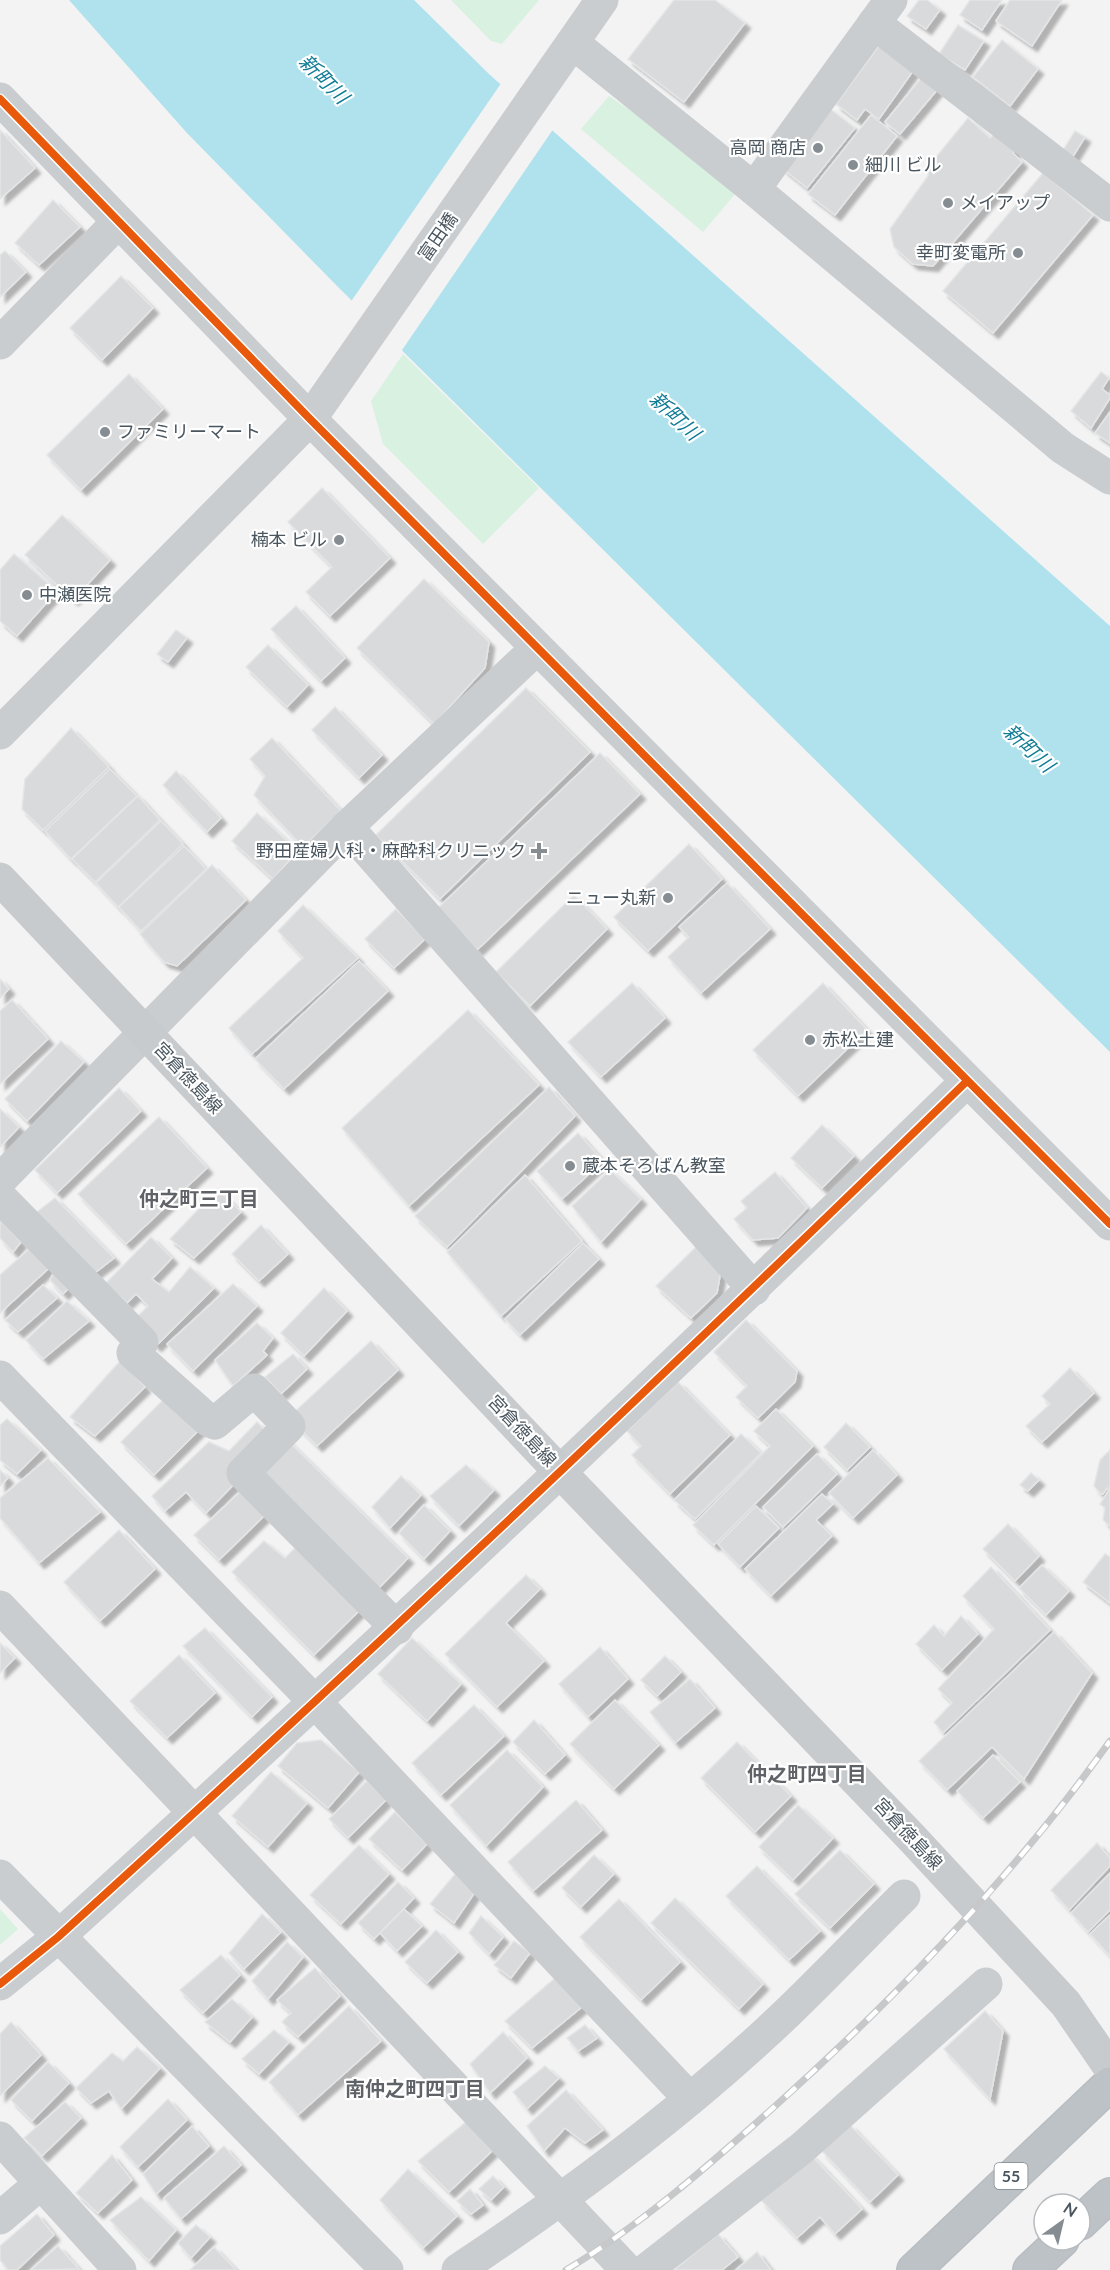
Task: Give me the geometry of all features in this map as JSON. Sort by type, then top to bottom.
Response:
[{"type":"highway","name":"55","points":[[914,2270],[1110,2084]]},
{"type":"highway","points":[[1092,2212],[1110,2195]]},
{"type":"highway","points":[[1030,2270],[1049,2252]]},
{"type":"main road","name":"宮倉徳島線","points":[[0,879],[560,1472],[912,1838],[1058,1995],[1110,2068]]},
{"type":"street","name":"富田橋","points":[[0,733],[310,419],[602,0]]},
{"type":"street","points":[[754,189],[882,11],[1110,205]]},
{"type":"street","points":[[573,43],[754,189],[1063,448],[1110,478]]},
{"type":"street","points":[[0,99],[536,649],[1110,1224]]},
{"type":"street","points":[[0,343],[118,222]]},
{"type":"street","points":[[0,1180],[347,827],[536,649]]},
{"type":"street","points":[[347,827],[754,1289]]},
{"type":"street","points":[[0,1984],[58,1937],[397,1628],[754,1289],[966,1082]]},
{"type":"street","points":[[0,1197],[142,1342],[133,1353],[208,1420],[215,1423],[255,1390],[289,1426],[243,1473],[397,1628]]},
{"type":"street","points":[[0,1377],[315,1702],[690,2099]]},
{"type":"street","points":[[0,1607],[196,1812],[560,2202],[627,2270]]},
{"type":"street","points":[[0,1875],[58,1937],[387,2270]]},
{"type":"street","points":[[458,2270],[560,2202],[690,2099],[768,2031],[904,1896]]},
{"type":"street","points":[[646,2270],[802,2148],[986,1984]]},
{"type":"street","points":[[0,2138],[120,2270]]},
{"type":"street","points":[[0,2218],[40,2184]]},
{"type":"green space","points":[[451,0],[539,0],[502,44],[491,41]]},
{"type":"green space","points":[[609,96],[672,139],[735,194],[703,232],[581,129]]},
{"type":"green space","points":[[403,354],[539,488],[483,544],[383,444],[371,401]]},
{"type":"green space","points":[[0,1909],[18,1929],[0,1945]]},
{"type":"water","name":"新町川","points":[[69,0],[414,0],[489,74],[1110,626],[1110,1052],[338,287],[186,132]]},
{"type":"pier","points":[[502,82],[554,128],[400,353],[350,303]]},
{"type":"building","points":[[674,0],[715,0],[745,23],[684,102],[628,59]]},
{"type":"building","points":[[919,0],[927,0],[940,10],[926,29],[907,16]]},
{"type":"building","points":[[970,0],[1002,0],[982,30],[960,15]]},
{"type":"building","points":[[1010,0],[1062,0],[1032,46],[996,21]]},
{"type":"building","points":[[958,25],[984,41],[965,70],[939,54]]},
{"type":"building","points":[[884,39],[918,64],[879,119],[865,109],[857,120],[836,104]]},
{"type":"building","points":[[1002,40],[1038,69],[1010,106],[973,77]]},
{"type":"building","points":[[927,71],[942,84],[900,134],[885,122]]},
{"type":"building","name":"高岡 商店","points":[[829,108],[855,128],[807,188],[782,168]]},
{"type":"building","name":"細川 ビル","points":[[871,115],[897,136],[835,215],[808,194]]},
{"type":"building","name":"メイアップ","points":[[968,118],[990,138],[999,130],[1018,143],[1013,153],[1022,162],[933,266],[913,264],[894,247],[890,229],[928,176],[928,167]]},
{"type":"building","points":[[0,130],[35,168],[0,199]]},
{"type":"building","points":[[1075,131],[1085,137],[1072,158],[1062,152]]},
{"type":"building","name":"幸町変電所","points":[[1043,173],[1093,215],[993,333],[943,291]]},
{"type":"building","points":[[53,200],[80,227],[39,265],[15,243]]},
{"type":"building","points":[[5,251],[26,272],[0,297],[0,255]]},
{"type":"building","points":[[121,276],[153,308],[102,360],[70,328]]},
{"type":"building","points":[[1101,372],[1109,378],[1102,389],[1110,395],[1110,398],[1091,428],[1071,411]]},
{"type":"building","name":"ファミリーマート","points":[[129,374],[163,409],[81,490],[47,455]]},
{"type":"building","points":[[1110,412],[1110,443],[1095,433]]},
{"type":"building","name":"楠本 ビル","points":[[322,488],[390,558],[330,616],[306,592],[332,567],[288,522]]},
{"type":"building","points":[[62,515],[110,560],[73,600],[25,555]]},
{"type":"building","name":"中瀬医院","points":[[14,554],[57,591],[17,636],[0,621],[0,570]]},
{"type":"building","points":[[424,579],[489,642],[485,668],[434,724],[357,648]]},
{"type":"building","points":[[296,606],[345,658],[321,681],[271,629]]},
{"type":"building","points":[[176,630],[187,638],[168,662],[157,654]]},
{"type":"building","points":[[268,645],[308,685],[287,707],[246,667]]},
{"type":"building","points":[[526,688],[590,752],[440,899],[376,835]]},
{"type":"building","points":[[335,707],[382,755],[359,778],[312,730]]},
{"type":"building","points":[[71,728],[109,767],[43,830],[22,809],[25,779]]},
{"type":"building","points":[[272,738],[341,811],[303,847],[254,795],[265,776],[250,759]]},
{"type":"building","name":"野田産婦人科・麻酔科クリニック","points":[[600,753],[640,794],[477,950],[438,908]]},
{"type":"building","points":[[110,769],[137,796],[71,859],[45,831]]},
{"type":"building","points":[[176,771],[221,818],[207,832],[163,785]]},
{"type":"building","points":[[138,796],[160,820],[95,882],[72,859]]},
{"type":"building","points":[[257,813],[298,851],[273,879],[232,841]]},
{"type":"building","points":[[161,821],[183,844],[118,907],[96,883]]},
{"type":"building","name":"ニュー丸新","points":[[689,844],[722,879],[648,951],[614,917]]},
{"type":"building","points":[[184,846],[206,869],[141,931],[119,907]]},
{"type":"building","points":[[212,865],[246,900],[177,966],[164,962],[140,934]]},
{"type":"building","points":[[727,883],[770,929],[701,993],[668,957],[689,937],[679,927]]},
{"type":"building","points":[[574,895],[607,929],[530,1006],[496,972]]},
{"type":"building","points":[[303,905],[358,958],[252,1054],[229,1028],[303,958],[278,931]]},
{"type":"building","points":[[396,909],[425,939],[394,968],[365,939]]},
{"type":"building","points":[[359,961],[388,991],[284,1089],[255,1059]]},
{"type":"building","points":[[0,979],[9,989],[0,998]]},
{"type":"building","points":[[632,983],[665,1018],[601,1077],[568,1042]]},
{"type":"building","name":"赤松土建","points":[[823,983],[867,1030],[798,1096],[753,1050]]},
{"type":"building","points":[[12,1000],[48,1039],[0,1084],[0,1011]]},
{"type":"building","points":[[468,1010],[539,1085],[409,1206],[342,1128]]},
{"type":"building","points":[[61,1041],[84,1062],[27,1121],[5,1099]]},
{"type":"building","points":[[549,1087],[575,1116],[447,1247],[415,1216]]},
{"type":"building","points":[[119,1088],[141,1111],[57,1193],[35,1170]]},
{"type":"building","points":[[0,1109],[19,1127],[0,1147]]},
{"type":"building","points":[[159,1117],[207,1168],[126,1244],[78,1194]]},
{"type":"building","points":[[822,1125],[854,1156],[822,1188],[791,1158]]},
{"type":"building","name":"蔵本そろばん教室","points":[[578,1133],[603,1161],[562,1199],[537,1171]]},
{"type":"building","points":[[610,1170],[641,1199],[601,1242],[572,1206]]},
{"type":"building","points":[[775,1172],[807,1208],[778,1238],[753,1240],[734,1219],[747,1208],[741,1201]]},
{"type":"building","points":[[525,1175],[582,1241],[501,1316],[447,1252]]},
{"type":"building","points":[[218,1189],[241,1212],[194,1258],[170,1239]]},
{"type":"building","points":[[55,1198],[114,1258],[92,1275],[33,1215]]},
{"type":"building","points":[[0,1220],[21,1242],[13,1252],[0,1238]]},
{"type":"building","points":[[261,1225],[288,1254],[259,1281],[232,1254]]},
{"type":"building","points":[[151,1237],[172,1258],[152,1279],[169,1292],[190,1267],[214,1288],[156,1346],[132,1322],[148,1306],[136,1294],[127,1303],[106,1283]]},
{"type":"building","points":[[583,1243],[599,1259],[520,1335],[505,1319]]},
{"type":"building","points":[[696,1247],[721,1270],[717,1293],[691,1318],[656,1286]]},
{"type":"building","points":[[29,1249],[49,1268],[0,1313],[0,1275]]},
{"type":"building","points":[[53,1274],[68,1289],[63,1294],[50,1280]]},
{"type":"building","points":[[233,1284],[257,1306],[193,1371],[167,1344]]},
{"type":"building","points":[[43,1285],[57,1298],[18,1332],[5,1320]]},
{"type":"building","points":[[324,1288],[347,1311],[304,1356],[281,1333]]},
{"type":"building","points":[[67,1301],[89,1321],[43,1359],[26,1340]]},
{"type":"building","points":[[746,1320],[797,1371],[795,1382],[758,1418],[736,1397],[747,1386],[714,1352]]},
{"type":"building","points":[[257,1323],[273,1338],[263,1351],[267,1355],[233,1386],[215,1360]]},
{"type":"building","points":[[371,1341],[398,1370],[317,1446],[289,1417]]},
{"type":"building","points":[[293,1354],[307,1369],[281,1394],[265,1377]]},
{"type":"building","points":[[121,1360],[145,1387],[95,1436],[70,1417]]},
{"type":"building","points":[[1070,1368],[1094,1393],[1042,1442],[1026,1426],[1050,1404],[1042,1396]]},
{"type":"building","points":[[678,1382],[730,1435],[670,1494],[632,1455],[641,1446],[627,1431]]},
{"type":"building","points":[[170,1393],[203,1426],[154,1475],[121,1442]]},
{"type":"building","points":[[776,1409],[813,1446],[714,1545],[693,1525],[770,1446],[754,1431]]},
{"type":"building","points":[[7,1419],[41,1450],[17,1474],[0,1460],[0,1425]]},
{"type":"building","points":[[257,1422],[272,1437],[235,1483],[206,1513],[186,1492],[165,1511],[152,1496],[209,1442],[229,1451]]},
{"type":"building","points":[[846,1423],[870,1447],[847,1470],[824,1447]]},
{"type":"building","points":[[741,1434],[761,1453],[695,1519],[674,1500]]},
{"type":"building","points":[[283,1436],[408,1558],[376,1591],[251,1468]]},
{"type":"building","points":[[873,1450],[897,1475],[853,1518],[829,1493]]},
{"type":"building","points":[[1110,1450],[1110,1526],[1103,1520],[1105,1508],[1100,1504],[1109,1490],[1107,1488],[1103,1494],[1094,1486],[1100,1460]]},
{"type":"building","points":[[817,1454],[837,1474],[783,1527],[763,1507]]},
{"type":"building","points":[[48,1458],[100,1512],[39,1563],[0,1518],[0,1498]]},
{"type":"building","points":[[466,1465],[494,1490],[459,1526],[430,1496]]},
{"type":"building","points":[[0,1470],[8,1478],[0,1486]]},
{"type":"building","points":[[1031,1473],[1039,1480],[1028,1491],[1020,1485]]},
{"type":"building","points":[[401,1476],[421,1495],[390,1528],[372,1507]]},
{"type":"building","points":[[240,1492],[264,1516],[219,1560],[194,1535]]},
{"type":"building","points":[[822,1494],[833,1504],[816,1520],[832,1536],[771,1596],[745,1569]]},
{"type":"building","points":[[424,1505],[450,1531],[424,1559],[399,1533]]},
{"type":"building","points":[[756,1506],[779,1528],[740,1567],[718,1544]]},
{"type":"building","points":[[1008,1524],[1039,1556],[1015,1581],[983,1549]]},
{"type":"building","points":[[119,1530],[155,1569],[100,1621],[64,1582]]},
{"type":"building","points":[[303,1540],[366,1604],[314,1655],[232,1572],[264,1541],[285,1558]]},
{"type":"building","points":[[1105,1554],[1110,1557],[1110,1603],[1083,1582]]},
{"type":"building","points":[[1042,1565],[1069,1591],[1046,1615],[1019,1588]]},
{"type":"building","points":[[991,1567],[1050,1630],[943,1733],[934,1722],[952,1703],[938,1689],[994,1629],[963,1596]]},
{"type":"building","points":[[526,1575],[540,1589],[506,1623],[544,1661],[497,1707],[445,1654]]},
{"type":"building","points":[[961,1616],[978,1634],[942,1670],[916,1644],[934,1625],[944,1636]]},
{"type":"building","points":[[205,1628],[272,1697],[252,1717],[183,1646]]},
{"type":"building","points":[[1054,1632],[1092,1673],[1024,1779],[992,1747],[947,1790],[919,1761]]},
{"type":"building","points":[[412,1638],[461,1684],[427,1721],[378,1674]]},
{"type":"building","points":[[0,1643],[15,1658],[0,1673]]},
{"type":"building","points":[[600,1647],[628,1679],[588,1717],[559,1684]]},
{"type":"building","points":[[179,1655],[215,1693],[167,1738],[130,1701]]},
{"type":"building","points":[[665,1656],[681,1672],[657,1696],[641,1680]]},
{"type":"building","points":[[690,1679],[715,1708],[675,1743],[650,1712]]},
{"type":"building","points":[[615,1700],[659,1745],[614,1789],[570,1744]]},
{"type":"building","points":[[474,1705],[504,1736],[441,1795],[412,1763]]},
{"type":"building","points":[[534,1720],[565,1755],[545,1774],[513,1742]]},
{"type":"building","points":[[321,1740],[359,1772],[328,1808],[278,1766],[297,1743]]},
{"type":"building","points":[[737,1742],[791,1796],[755,1832],[701,1778]]},
{"type":"building","points":[[507,1750],[543,1787],[486,1846],[450,1805]]},
{"type":"building","points":[[993,1755],[1020,1782],[983,1818],[957,1791]]},
{"type":"building","points":[[271,1772],[307,1803],[268,1847],[232,1816]]},
{"type":"building","points":[[367,1781],[386,1800],[348,1838],[329,1819]]},
{"type":"building","points":[[576,1800],[602,1830],[533,1891],[508,1862]]},
{"type":"building","points":[[798,1805],[833,1838],[793,1880],[759,1847]]},
{"type":"building","points":[[395,1812],[427,1844],[402,1870],[369,1839]]},
{"type":"building","points":[[1097,1843],[1110,1858],[1110,1866],[1069,1910],[1051,1890]]},
{"type":"building","points":[[359,1845],[389,1874],[341,1924],[310,1895]]},
{"type":"building","points":[[840,1850],[874,1884],[830,1928],[795,1894]]},
{"type":"building","points":[[594,1855],[614,1874],[581,1907],[562,1888]]},
{"type":"building","points":[[757,1866],[820,1931],[789,1960],[726,1896]]},
{"type":"building","points":[[1110,1873],[1110,1910],[1088,1932],[1071,1913]]},
{"type":"building","points":[[455,1874],[475,1892],[454,1923],[430,1904]]},
{"type":"building","points":[[398,1882],[414,1898],[374,1939],[358,1923]]},
{"type":"building","points":[[675,1898],[763,1984],[739,2009],[651,1923]]},
{"type":"building","points":[[619,1899],[680,1962],[641,2000],[580,1937]]},
{"type":"building","points":[[404,1909],[422,1926],[397,1951],[380,1933]]},
{"type":"building","points":[[262,1914],[281,1932],[244,1969],[229,1953]]},
{"type":"building","points":[[1110,1915],[1110,1956],[1090,1934]]},
{"type":"building","points":[[481,1916],[503,1937],[489,1954],[469,1933]]},
{"type":"building","points":[[436,1930],[458,1952],[427,1983],[405,1962]]},
{"type":"building","points":[[514,1941],[530,1953],[511,1978],[494,1965]]},
{"type":"building","points":[[287,1942],[303,1957],[268,1999],[252,1981]]},
{"type":"building","points":[[221,1955],[240,1975],[203,2013],[180,1990]]},
{"type":"building","points":[[315,1968],[340,1996],[298,2037],[282,2022],[291,2013],[277,2000]]},
{"type":"building","points":[[555,1978],[583,2006],[532,2048],[505,2021]]},
{"type":"building","points":[[232,1999],[252,2017],[230,2042],[205,2022]]},
{"type":"building","points":[[349,2006],[381,2041],[298,2115],[269,2082]]},
{"type":"building","points":[[985,2011],[1003,2031],[990,2099],[944,2049]]},
{"type":"building","points":[[11,2022],[41,2055],[0,2096],[0,2034]]},
{"type":"building","points":[[585,2025],[597,2038],[578,2051],[567,2038]]},
{"type":"building","points":[[274,2030],[289,2042],[259,2074],[242,2059]]},
{"type":"building","points":[[503,2032],[527,2058],[490,2093],[470,2064]]},
{"type":"building","points":[[137,2047],[160,2068],[121,2109],[109,2091],[91,2103],[76,2088],[112,2053],[123,2061]]},
{"type":"building","points":[[48,2062],[69,2083],[32,2121],[11,2100]]},
{"type":"building","points":[[545,2066],[559,2078],[527,2109],[513,2092]]},
{"type":"building","points":[[566,2090],[603,2130],[585,2143],[565,2128],[544,2151],[527,2126]]},
{"type":"building","points":[[168,2099],[187,2120],[138,2167],[120,2147]]},
{"type":"building","points":[[65,2102],[81,2118],[42,2156],[24,2138]]},
{"type":"building","points":[[466,2122],[492,2151],[449,2192],[418,2161]]},
{"type":"building","points":[[850,2125],[898,2175],[870,2202],[822,2151]]},
{"type":"building","points":[[192,2126],[209,2146],[156,2194],[143,2174]]},
{"type":"building","points":[[224,2146],[241,2165],[181,2219],[164,2198]]},
{"type":"building","points":[[810,2154],[862,2209],[835,2234],[820,2217],[797,2238],[761,2200]]},
{"type":"building","points":[[112,2155],[132,2180],[98,2213],[76,2193]]},
{"type":"building","points":[[408,2169],[457,2216],[423,2248],[380,2200]]},
{"type":"building","points":[[493,2176],[504,2187],[491,2200],[479,2189]]},
{"type":"building","points":[[470,2189],[483,2205],[471,2214],[457,2201]]},
{"type":"building","points":[[141,2197],[176,2230],[149,2261],[110,2220]]},
{"type":"building","points":[[37,2214],[54,2235],[17,2270],[8,2270],[0,2260],[0,2246]]},
{"type":"building","points":[[196,2225],[210,2237],[191,2258],[178,2243]]},
{"type":"building","points":[[718,2234],[738,2257],[722,2270],[674,2270]]},
{"type":"building","points":[[58,2246],[79,2269],[31,2270]]},
{"type":"building","points":[[214,2247],[236,2270],[190,2270]]},
{"type":"building","points":[[757,2252],[771,2270],[736,2270]]},
{"type":"railway","points":[[566,2270],[621,2234],[699,2173],[864,2023],[909,1979],[993,1888],[1034,1840],[1110,1741]]},
{"type":"cycle path","points":[[0,99],[310,419],[1110,1224]]},
{"type":"cycle path","points":[[0,1984],[58,1937],[402,1620],[742,1299],[966,1082]]},
{"type":"place","name":"高岡 商店","points":[[818,148]]},
{"type":"place","name":"細川 ビル","points":[[853,165]]},
{"type":"place","name":"メイアップ","points":[[948,203]]},
{"type":"place","name":"幸町変電所","points":[[1018,253]]},
{"type":"place","name":"ファミリーマート","points":[[105,432]]},
{"type":"place","name":"楠本 ビル","points":[[339,540]]},
{"type":"place","name":"中瀬医院","points":[[27,595]]},
{"type":"place","name":"野田産婦人科・麻酔科クリニック","points":[[539,851]]},
{"type":"place","name":"ニュー丸新","points":[[668,898]]},
{"type":"place","name":"赤松土建","points":[[810,1040]]},
{"type":"place","name":"蔵本そろばん教室","points":[[570,1166]]},
{"type":"district","name":"仲之町三丁目","points":[[199,1199]]},
{"type":"district","name":"仲之町四丁目","points":[[807,1774]]},
{"type":"district","name":"南仲之町四丁目","points":[[415,2089]]}]
